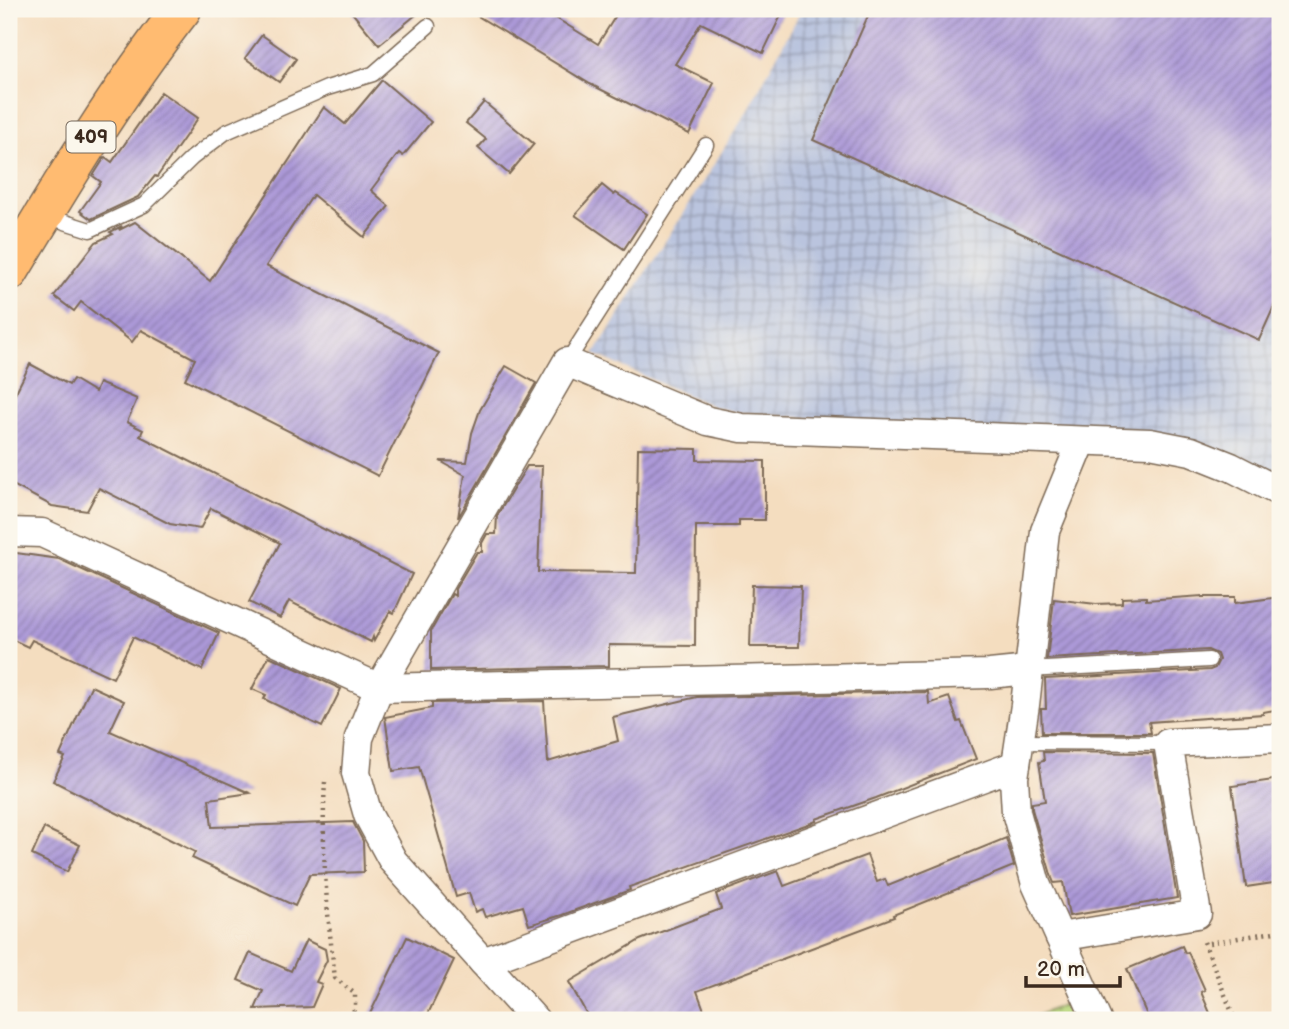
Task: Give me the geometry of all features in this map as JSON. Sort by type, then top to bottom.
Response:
[{"type":"highway","name":"409","points":[[9,272],[141,61],[182,9]]},
{"type":"street","points":[[535,1020],[393,861],[368,815],[356,773],[359,738],[379,688],[567,362],[708,421],[742,428],[1150,443],[1191,451],[1231,467],[1280,492]]},
{"type":"street","points":[[1082,441],[1045,531],[1014,778],[1016,812],[1036,884],[1097,1020]]},
{"type":"street","points":[[9,532],[42,533],[379,688],[990,674],[1028,670]]},
{"type":"street","points":[[1060,937],[1197,914],[1168,743],[1280,738]]},
{"type":"street","points":[[483,962],[1017,753]]},
{"type":"lane","points":[[44,216],[90,230],[144,205],[192,158],[226,132],[327,88],[373,74],[428,26]]},
{"type":"lane","points":[[567,362],[706,145]]},
{"type":"lane","points":[[1028,670],[1209,660]]},
{"type":"lane","points":[[1017,753],[1168,743]]},
{"type":"path","points":[[326,773],[322,831],[327,915],[335,978],[355,994],[355,1007],[349,1020]]},
{"type":"path","points":[[1197,914],[1205,943],[1235,1020]]},
{"type":"path","points":[[1205,943],[1280,931]]},
{"type":"shaded area","points":[[802,9],[1280,9],[1280,478],[1238,456],[736,412],[714,407],[594,354],[745,115]]},
{"type":"green space","points":[[1065,1004],[1072,1020],[1027,1020]]},
{"type":"building","points":[[349,9],[423,9],[379,45]]},
{"type":"building","points":[[466,9],[541,9],[598,44],[620,9],[784,9],[763,53],[701,23],[675,64],[714,83],[689,134],[590,84]]},
{"type":"building","points":[[871,9],[1280,9],[1280,293],[1259,340],[813,140]]},
{"type":"building","points":[[262,35],[296,59],[279,82],[245,58]]},
{"type":"building","points":[[382,80],[431,122],[403,156],[399,153],[371,190],[389,206],[364,237],[313,195],[266,266],[439,353],[378,476],[185,379],[195,359],[141,330],[132,342],[81,302],[74,311],[54,296],[96,242],[113,234],[110,232],[135,222],[210,281],[324,107],[345,124]]},
{"type":"building","points":[[161,92],[198,118],[157,177],[155,176],[138,197],[91,219],[80,211],[101,182],[93,176],[105,157],[112,162]]},
{"type":"building","points":[[484,102],[534,144],[509,174],[478,148],[486,139],[466,123]]},
{"type":"building","points":[[602,185],[647,214],[624,249],[575,215]]},
{"type":"building","points":[[30,364],[69,385],[73,379],[95,392],[99,383],[137,399],[127,422],[143,430],[140,436],[412,574],[394,613],[390,611],[374,641],[373,637],[371,642],[289,601],[280,618],[249,602],[280,543],[211,508],[200,529],[170,524],[99,488],[87,511],[52,506],[9,483],[9,406]]},
{"type":"building","points":[[506,366],[536,383],[458,518],[465,475],[440,461],[467,462],[472,433],[480,410]]},
{"type":"building","points":[[638,448],[697,449],[697,460],[765,461],[765,520],[739,520],[739,526],[696,526],[695,646],[609,645],[609,666],[431,670],[431,631],[452,594],[455,596],[455,589],[477,552],[482,552],[482,543],[487,534],[496,534],[497,516],[527,466],[542,466],[538,572],[636,573]]},
{"type":"building","points":[[9,552],[59,559],[219,633],[202,670],[133,637],[113,678],[32,640],[28,647],[9,638]]},
{"type":"building","points":[[752,585],[801,586],[799,647],[750,647]]},
{"type":"building","points":[[1202,596],[1235,597],[1235,603],[1280,597],[1280,709],[1263,714],[1149,722],[1151,733],[1042,733],[1041,709],[1046,709],[1045,679],[1210,670],[1215,668],[1219,660],[1217,654],[1208,650],[1047,659],[1054,599],[1096,604],[1122,603],[1122,598],[1146,597],[1146,600]]},
{"type":"building","points":[[269,656],[341,689],[322,727],[264,699],[266,695],[252,689]]},
{"type":"building","points":[[91,686],[124,701],[110,731],[250,793],[209,799],[212,827],[353,822],[363,841],[364,872],[310,874],[295,906],[192,858],[195,852],[53,781],[65,757],[60,755]]},
{"type":"building","points":[[928,692],[929,704],[949,697],[976,759],[811,823],[529,925],[523,906],[485,917],[482,909],[475,912],[469,893],[456,897],[419,767],[393,771],[385,717],[432,708],[432,703],[544,701],[548,762],[618,741],[613,717],[697,697]]},
{"type":"building","points":[[1043,752],[1153,753],[1177,898],[1069,916],[1063,882],[1054,883],[1032,809],[1032,803],[1045,801],[1039,762],[1044,761]]},
{"type":"building","points":[[1280,779],[1280,882],[1246,887],[1232,786]]},
{"type":"building","points":[[44,828],[80,845],[67,872],[32,855]]},
{"type":"building","points":[[1006,838],[1014,866],[893,915],[894,917],[697,991],[704,1010],[678,1020],[590,1020],[569,982],[640,940],[721,909],[716,894],[778,871],[784,886],[867,855],[877,882],[885,879],[888,886]]},
{"type":"building","points":[[407,937],[454,960],[425,1020],[367,1020]]},
{"type":"building","points":[[306,940],[325,949],[327,960],[316,982],[322,984],[312,1007],[255,1009],[263,991],[238,980],[250,953],[291,971]]},
{"type":"building","points":[[1182,946],[1185,953],[1188,952],[1205,990],[1201,992],[1213,1020],[1149,1020],[1127,969]]}]
